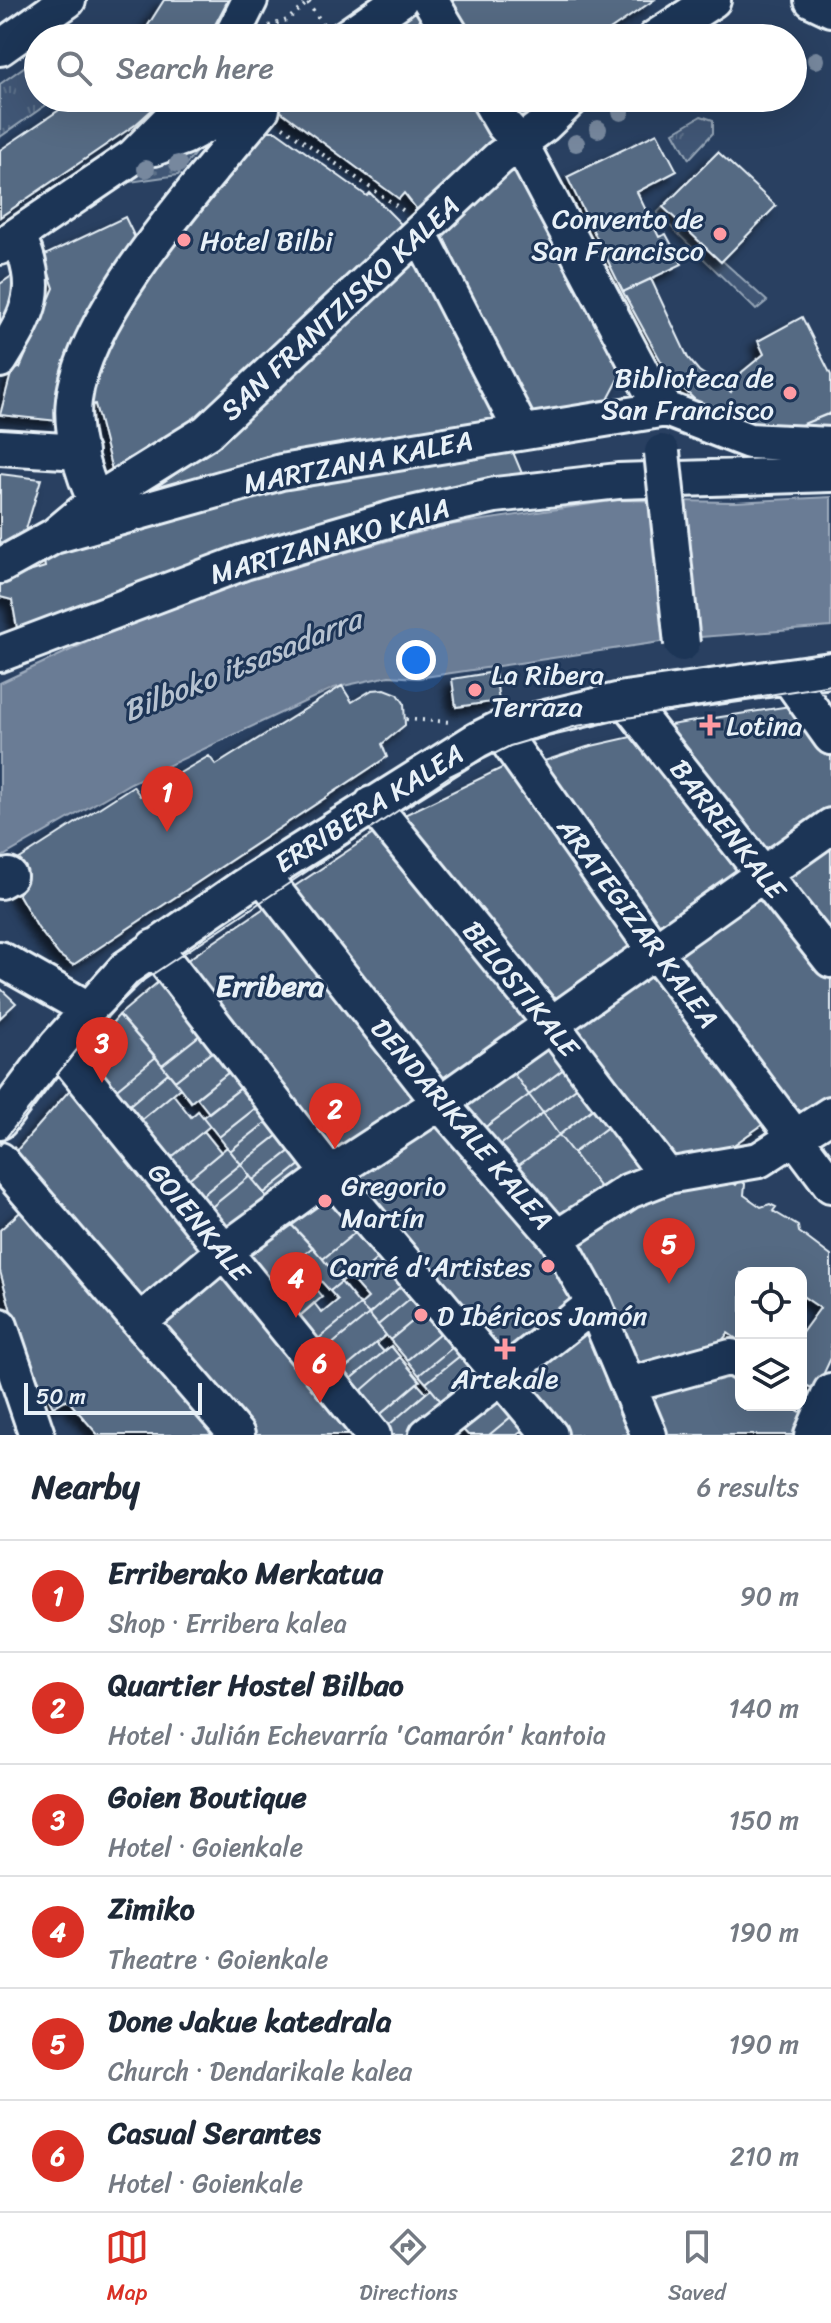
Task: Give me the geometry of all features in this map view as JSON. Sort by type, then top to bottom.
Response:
[{"type":"street","points":[[34,24],[68,0]]},
{"type":"street","points":[[353,24],[400,0]]},
{"type":"street","points":[[430,0],[445,24]]},
{"type":"street","points":[[676,24],[713,0]]},
{"type":"street","points":[[812,0],[831,9]]},
{"type":"street","points":[[0,48],[24,31]]},
{"type":"street","points":[[0,360],[33,294],[31,265],[9,241],[134,156],[177,112]]},
{"type":"street","points":[[134,156],[254,112]]},
{"type":"street","points":[[96,501],[84,477],[73,402],[90,350],[112,307],[150,247],[264,112]]},
{"type":"street","points":[[496,112],[519,141],[648,385],[666,409],[749,441],[831,445]]},
{"type":"street","name":"SAN FRANTZISKO KALEA","points":[[54,536],[96,501],[207,432],[411,233],[557,112]]},
{"type":"street","points":[[411,233],[522,432]]},
{"type":"street","points":[[666,409],[667,465],[682,644],[677,672],[696,687],[741,660],[831,649]]},
{"type":"street","name":"MARTZANA KALEA","points":[[54,536],[281,472],[666,409]]},
{"type":"street","points":[[0,447],[80,452]]},
{"type":"street","name":"MARTZANAKO KAIA","points":[[0,654],[244,562],[398,517],[495,495],[575,484],[667,465],[831,474]]},
{"type":"street","points":[[0,566],[54,536]]},
{"type":"street","name":"ERRIBERA KALEA","points":[[0,1121],[57,1045],[126,968],[372,804],[499,729],[625,699],[831,670]]},
{"type":"street","points":[[789,678],[831,737]]},
{"type":"street","name":"BARRENKALE","points":[[625,699],[831,960]]},
{"type":"street","name":"ARATEGIZAR KALEA","points":[[499,729],[655,951],[790,1126],[831,1185]]},
{"type":"street","name":"BELOSTIKALE","points":[[372,804],[552,1025],[667,1176]]},
{"type":"street","points":[[141,1321],[223,1252],[330,1174],[440,1103],[831,826]]},
{"type":"street","name":"DENDARIKALE KALEA","points":[[262,875],[440,1103],[557,1238],[594,1304],[649,1435]]},
{"type":"street","points":[[154,947],[330,1174],[550,1435]]},
{"type":"street","points":[[0,959],[90,1010]]},
{"type":"street","name":"GOIENKALE","points":[[57,1045],[373,1435]]},
{"type":"street","points":[[557,1238],[629,1191],[667,1176],[759,1160],[790,1126],[831,1114]]},
{"type":"street","points":[[0,1160],[237,1435]]},
{"type":"street","points":[[427,1435],[503,1379],[594,1304]]},
{"type":"street","points":[[0,1326],[8,1381],[37,1435]]},
{"type":"street","points":[[629,1385],[731,1357],[735,1359]]},
{"type":"path","points":[[247,22],[287,20],[310,1],[329,24]]},
{"type":"path","points":[[274,112],[411,233]]},
{"type":"path","points":[[406,719],[465,723]]},
{"type":"green space","points":[[24,67],[24,112],[36,112],[0,137],[0,84]]},
{"type":"green space","points":[[701,116],[713,120],[713,133],[689,159],[674,132]]},
{"type":"green space","points":[[204,142],[178,175],[123,183],[141,158]]},
{"type":"green space","points":[[663,207],[767,301],[756,310],[657,213]]},
{"type":"water","name":"Bilboko itsasadarra","points":[[831,497],[831,627],[687,638],[418,678],[389,676],[334,688],[131,783],[0,858],[0,683],[188,595],[443,526],[618,500],[734,502]]},
{"type":"building","points":[[164,0],[228,0],[215,24],[149,24]]},
{"type":"building","points":[[446,0],[654,0],[619,24],[459,24]]},
{"type":"building","points":[[414,8],[421,9],[429,24],[391,24]]},
{"type":"building","points":[[56,112],[149,112],[0,217],[0,150]]},
{"type":"building","points":[[282,112],[477,112],[493,141],[422,216],[404,193],[399,199]]},
{"type":"building","points":[[514,112],[529,112],[522,120]]},
{"type":"building","points":[[263,131],[276,131],[367,196],[370,193],[405,228],[196,431],[113,474],[95,404],[90,406],[85,393],[107,342],[208,189]]},
{"type":"building","points":[[657,133],[677,171],[637,192],[659,237],[666,234],[682,264],[623,292],[567,177]]},
{"type":"building","name":"Convento de San Francisco","points":[[718,152],[776,206],[721,262],[663,207]]},
{"type":"building","points":[[515,158],[621,375],[603,409],[532,424],[440,230]]},
{"type":"building","points":[[125,217],[139,246],[58,421],[0,415],[12,370],[20,368],[54,288],[43,256]]},
{"type":"building","points":[[412,259],[423,263],[498,419],[135,502],[205,453]]},
{"type":"building","points":[[16,273],[13,325],[0,345],[0,284]]},
{"type":"building","points":[[651,279],[688,358],[699,371],[731,392],[742,372],[764,354],[758,341],[802,317],[831,375],[831,413],[796,427],[795,437],[719,417],[695,400],[668,374],[623,292]]},
{"type":"building","points":[[831,415],[831,435],[796,427]]},
{"type":"building","points":[[510,445],[526,483],[119,603],[17,628],[12,600],[0,597],[0,581],[45,567],[42,548],[251,491]]},
{"type":"building","points":[[0,474],[41,479],[24,536],[0,551]]},
{"type":"building","name":"La Ribera Terraza","points":[[495,672],[499,701],[456,707],[452,679]]},
{"type":"building","points":[[342,686],[352,702],[372,690],[385,689],[398,694],[404,703],[405,725],[382,744],[387,757],[73,965],[59,955],[38,928],[4,869],[133,786],[140,796],[209,756],[216,765]]},
{"type":"building","points":[[796,705],[831,752],[831,820],[772,865],[664,726]]},
{"type":"building","points":[[644,734],[755,877],[662,943],[532,765],[587,747]]},
{"type":"building","points":[[508,765],[645,954],[555,1017],[398,818]]},
{"type":"building","points":[[382,828],[539,1028],[448,1094],[289,890]]},
{"type":"building","points":[[831,831],[831,943],[777,872]]},
{"type":"building","points":[[762,884],[831,975],[831,1107],[804,1126],[669,951]]},
{"type":"building","points":[[273,902],[431,1104],[336,1166],[180,965]]},
{"type":"building","points":[[652,961],[772,1118],[725,1151],[670,1166],[562,1025]]},
{"type":"building","points":[[163,978],[205,1031],[162,1065],[119,1015]]},
{"type":"building","points":[[0,988],[16,1003],[0,1018]]},
{"type":"building","points":[[119,1015],[156,1057],[107,1097],[78,1062]]},
{"type":"building","points":[[205,1031],[218,1047],[175,1081],[162,1065]]},
{"type":"building","points":[[546,1035],[569,1065],[529,1095],[507,1064]]},
{"type":"building","points":[[218,1047],[234,1068],[191,1102],[175,1081]]},
{"type":"building","points":[[156,1057],[168,1073],[120,1113],[107,1097]]},
{"type":"building","points":[[507,1064],[529,1095],[480,1131],[457,1101]]},
{"type":"building","points":[[569,1065],[583,1083],[543,1113],[529,1095]]},
{"type":"building","points":[[234,1068],[246,1084],[209,1113],[197,1098]]},
{"type":"building","points":[[168,1073],[180,1088],[133,1127],[120,1113]]},
{"type":"building","points":[[583,1083],[599,1104],[559,1135],[543,1113]]},
{"type":"building","points":[[246,1084],[262,1103],[219,1137],[203,1117]]},
{"type":"building","points":[[74,1085],[209,1253],[145,1312],[11,1157]]},
{"type":"building","points":[[173,1094],[191,1117],[198,1111],[210,1126],[163,1164],[133,1127]]},
{"type":"building","points":[[529,1095],[543,1113],[495,1149],[480,1131]]},
{"type":"building","points":[[262,1103],[273,1117],[230,1151],[219,1137]]},
{"type":"building","points":[[599,1104],[613,1123],[573,1153],[559,1135]]},
{"type":"building","points":[[437,1111],[551,1254],[584,1305],[507,1367],[343,1172]]},
{"type":"building","points":[[543,1113],[559,1135],[511,1171],[495,1149]]},
{"type":"building","points":[[273,1117],[283,1131],[241,1164],[230,1151]]},
{"type":"building","points":[[613,1123],[648,1168],[606,1195],[573,1153]]},
{"type":"building","points":[[204,1131],[221,1152],[180,1186],[163,1164]]},
{"type":"building","points":[[283,1131],[296,1146],[253,1180],[241,1164]]},
{"type":"building","points":[[559,1135],[606,1195],[557,1226],[511,1171]]},
{"type":"building","points":[[296,1146],[306,1160],[264,1193],[253,1180]]},
{"type":"building","points":[[227,1147],[241,1164],[194,1202],[180,1186]]},
{"type":"building","points":[[306,1160],[320,1177],[275,1208],[264,1193]]},
{"type":"building","points":[[241,1164],[250,1176],[203,1214],[194,1202]]},
{"type":"building","points":[[717,1172],[736,1185],[740,1180],[745,1184],[744,1195],[761,1207],[770,1204],[776,1207],[773,1211],[798,1226],[799,1232],[831,1256],[831,1358],[816,1390],[807,1386],[807,1326],[820,1308],[807,1299],[807,1267],[735,1267],[735,1338],[728,1333],[713,1352],[651,1367],[634,1359],[577,1250],[594,1223]]},
{"type":"building","points":[[250,1176],[275,1208],[227,1242],[203,1214]]},
{"type":"building","points":[[326,1184],[362,1227],[323,1259],[284,1217]]},
{"type":"building","points":[[27,1206],[225,1435],[98,1435],[67,1399],[53,1407],[21,1347],[0,1271],[0,1230]]},
{"type":"building","points":[[284,1217],[313,1247],[264,1288],[235,1252]]},
{"type":"building","points":[[362,1227],[384,1253],[352,1280],[349,1275],[341,1282],[323,1259]]},
{"type":"building","points":[[313,1247],[341,1282],[330,1291],[321,1281],[314,1287],[322,1297],[293,1322],[264,1288]]},
{"type":"building","points":[[384,1253],[407,1281],[369,1314],[360,1305],[368,1298],[352,1280]]},
{"type":"building","points":[[216,1263],[362,1435],[250,1435],[152,1317]]},
{"type":"building","points":[[407,1281],[418,1292],[378,1325],[369,1314]]},
{"type":"building","points":[[341,1282],[360,1305],[312,1344],[293,1322],[314,1303],[322,1313],[338,1300],[330,1291]]},
{"type":"building","points":[[418,1292],[430,1307],[390,1340],[378,1325]]},
{"type":"building","points":[[360,1305],[369,1314],[320,1354],[312,1344]]},
{"type":"building","points":[[430,1307],[447,1327],[407,1360],[390,1340]]},
{"type":"building","points":[[369,1314],[386,1335],[337,1375],[320,1354]]},
{"type":"building","points":[[588,1315],[638,1435],[563,1435],[513,1375]]},
{"type":"building","points":[[447,1327],[459,1342],[419,1375],[407,1360]]},
{"type":"building","points":[[459,1342],[466,1351],[426,1383],[419,1375]]},
{"type":"building","points":[[376,1343],[384,1352],[345,1384],[337,1375]]},
{"type":"building","points":[[391,1346],[400,1357],[355,1396],[345,1384]]},
{"type":"building","points":[[466,1351],[491,1379],[449,1411],[426,1383]]},
{"type":"building","points":[[400,1357],[420,1381],[375,1419],[355,1396]]},
{"type":"building","points":[[718,1369],[735,1378],[735,1411],[799,1411],[803,1417],[795,1435],[659,1435],[642,1395]]},
{"type":"building","points":[[417,1383],[426,1393],[383,1430],[375,1419]]},
{"type":"building","points":[[498,1387],[518,1411],[489,1435],[468,1435],[454,1420]]},
{"type":"building","points":[[431,1389],[449,1411],[417,1435],[387,1435],[383,1430]]},
{"type":"building","points":[[518,1411],[530,1425],[517,1435],[489,1435]]},
{"type":"tram line","points":[[0,1145],[97,1025],[144,980],[450,776],[510,746],[577,726],[831,685]]},
{"type":"place","name":"Convento de San Francisco","points":[[720,234]]},
{"type":"place","name":"Hotel Bilbi","points":[[184,240]]},
{"type":"place","name":"Biblioteca de San Francisco","points":[[790,393]]},
{"type":"place","name":"La Ribera Terraza","points":[[475,690]]},
{"type":"place","name":"Lotina","points":[[710,725]]},
{"type":"place","name":"Erriberako Merkatua","points":[[167,832]]},
{"type":"place","name":"Goien Boutique","points":[[102,1083]]},
{"type":"place","name":"Quartier Hostel Bilbao","points":[[335,1149]]},
{"type":"place","name":"Gregorio Martín","points":[[325,1201]]},
{"type":"place","name":"Carré d'Artistes","points":[[548,1266]]},
{"type":"place","name":"Done Jakue katedrala","points":[[669,1284]]},
{"type":"place","name":"D Ibéricos Jamón","points":[[421,1315]]},
{"type":"place","name":"Zimiko","points":[[296,1318]]},
{"type":"place","name":"Artekale","points":[[505,1349]]},
{"type":"place","name":"Casual Serantes","points":[[320,1403]]},
{"type":"district","name":"Erribera","points":[[270,986]]}]
